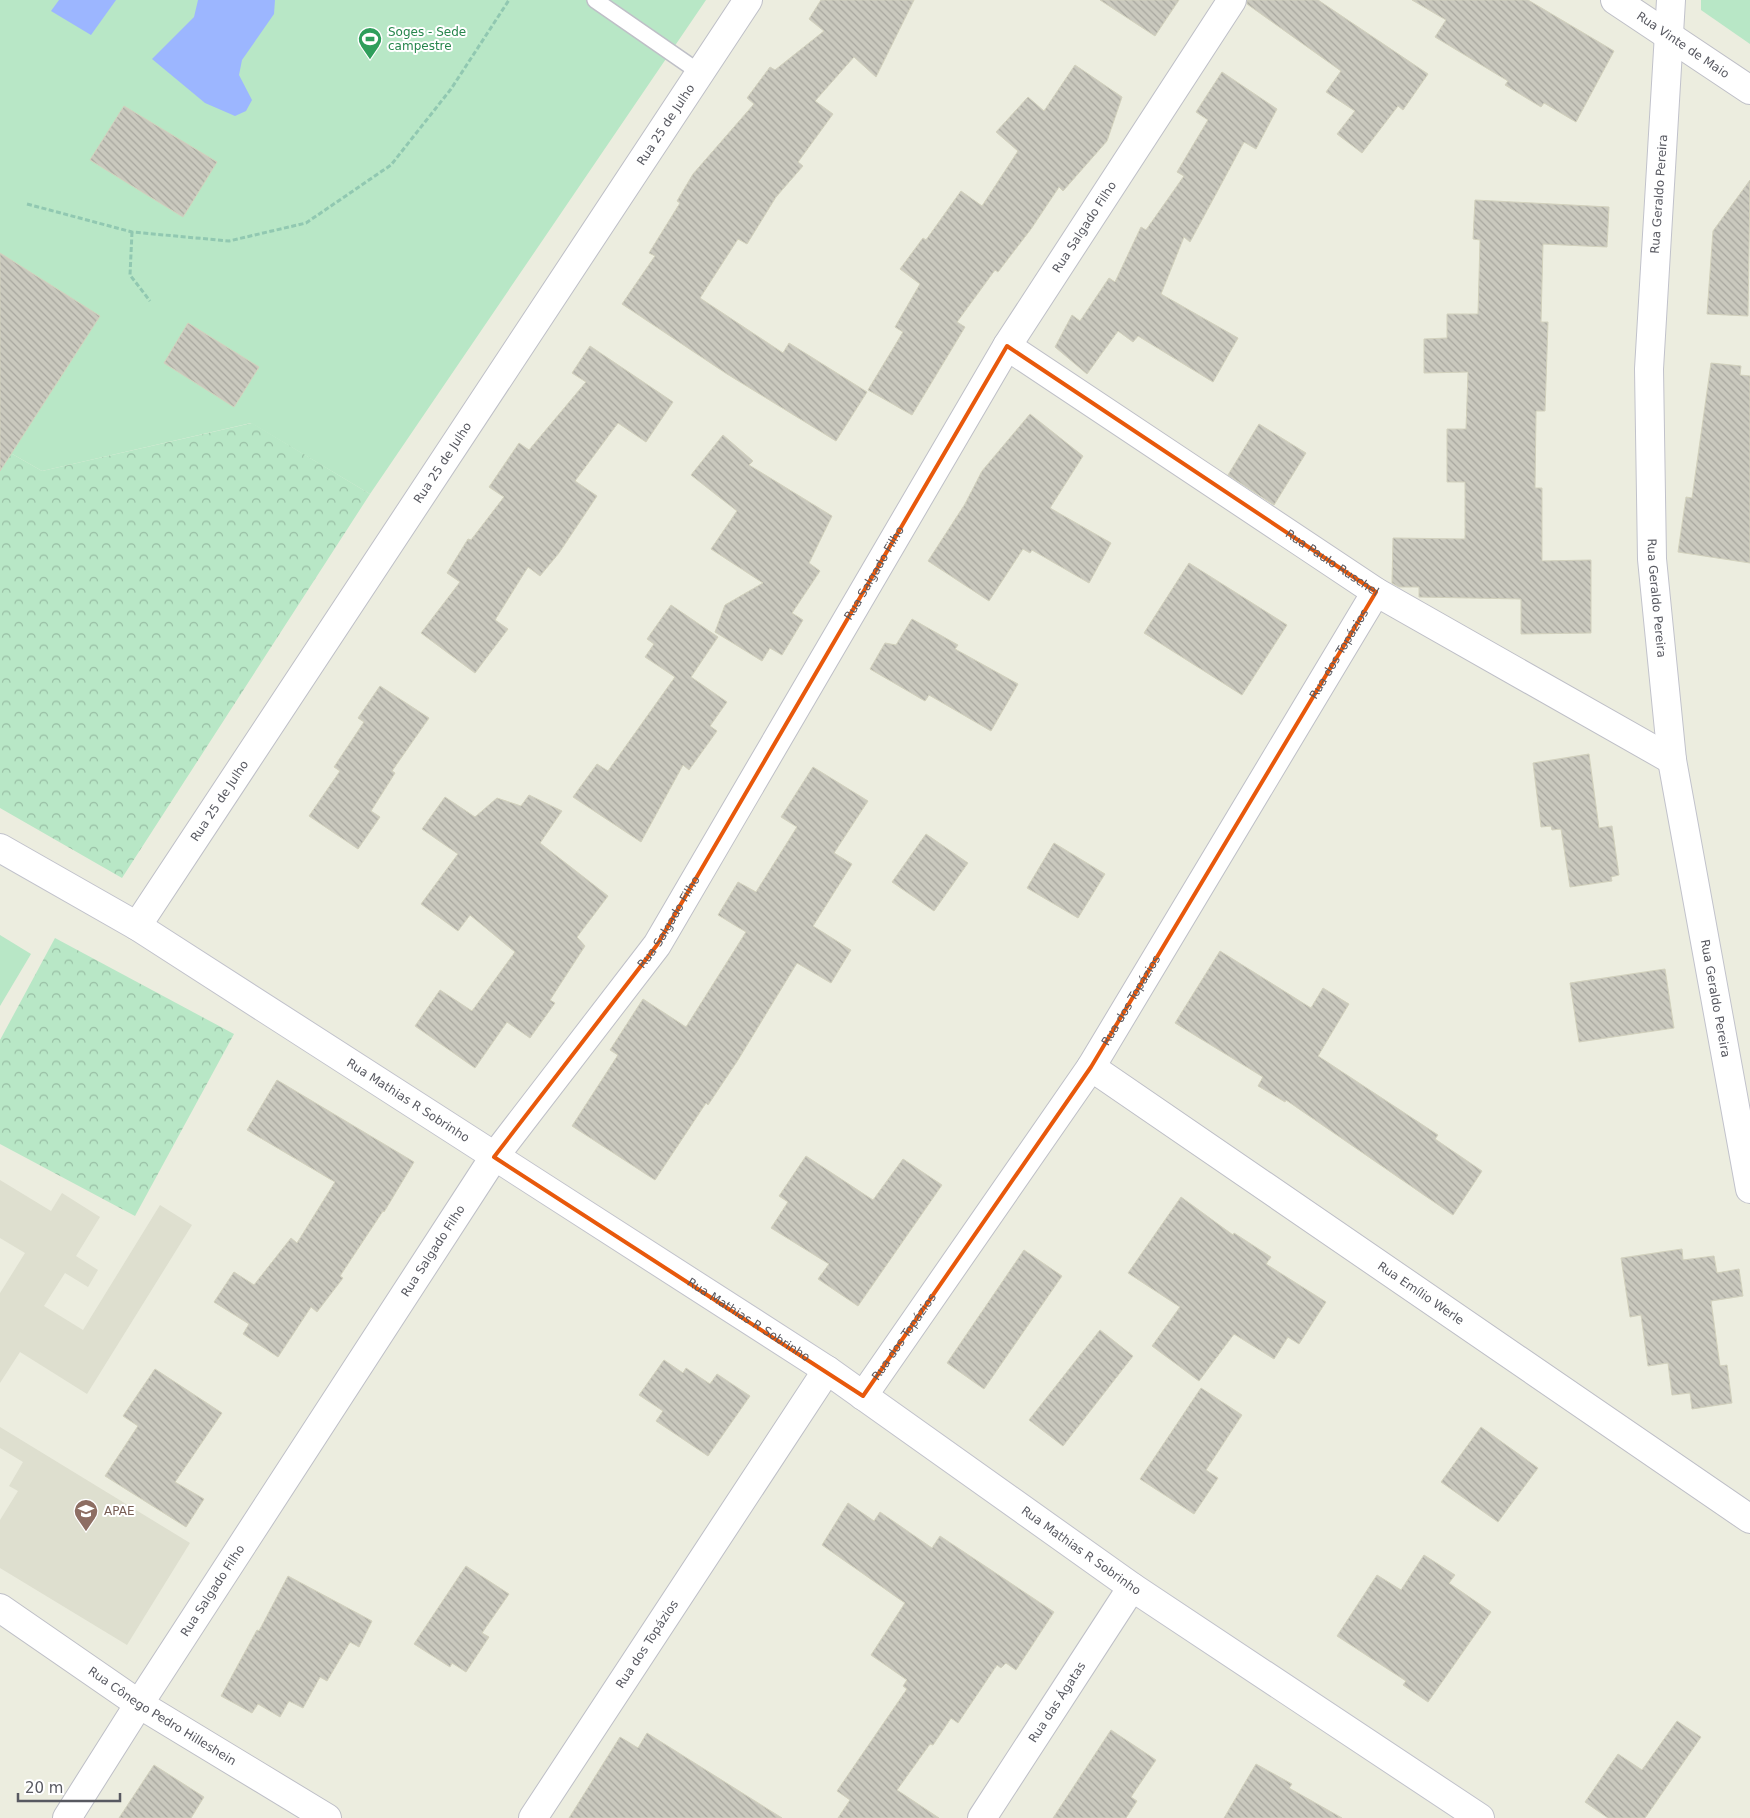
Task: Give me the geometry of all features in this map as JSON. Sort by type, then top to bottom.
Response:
[{"type":"street","name":"Rua 25 de Julho","points":[[137,926],[748,0]]},
{"type":"street","name":"Rua Salgado Filho","points":[[67,1818],[494,1157],[657,945],[1007,346],[1232,0]]},
{"type":"street","name":"Rua Vinte de Maio","points":[[1615,0],[1750,90]]},
{"type":"street","name":"Rua Geraldo Pereira","points":[[1671,0],[1648,369],[1652,559],[1672,760],[1750,1189]]},
{"type":"street","name":"Rua Paulo Ruschel","points":[[1007,346],[1376,592],[1672,760]]},
{"type":"street","name":"Rua dos Topázios","points":[[863,1396],[1091,1067],[1376,592]]},
{"type":"street","name":"Rua Mathias R Sobrinho","points":[[0,848],[137,926],[827,1370],[1132,1587],[1471,1816]]},
{"type":"street","name":"Rua Emílio Werle","points":[[1091,1067],[1750,1519]]},
{"type":"street","name":"Rua dos Topázios","points":[[533,1818],[827,1370]]},
{"type":"street","name":"Rua das Ágatas","points":[[982,1818],[1132,1587]]},
{"type":"street","name":"Rua Cônego Pedro Hilleshein","points":[[0,1608],[139,1704],[327,1818]]},
{"type":"lane","points":[[595,0],[699,72]]},
{"type":"path","points":[[27,204],[132,232],[228,241],[306,223],[391,165],[451,89],[509,0]]},
{"type":"path","points":[[132,232],[130,276],[150,301]]},
{"type":"highlighted area","points":[[1007,346],[1376,592],[1091,1067],[863,1396],[494,1157],[657,945]]},
{"type":"shaded area","points":[[0,1180],[51,1211],[62,1193],[100,1217],[76,1256],[98,1270],[88,1287],[65,1273],[44,1306],[83,1330],[160,1205],[192,1225],[87,1394],[20,1352],[0,1383],[0,1293],[25,1253],[0,1238]]},
{"type":"shaded area","name":"APAE","points":[[0,1427],[190,1543],[127,1645],[0,1568],[0,1520],[18,1491],[9,1486],[23,1462],[0,1448]]},
{"type":"green space","points":[[0,0],[706,0],[370,494],[251,423],[42,471],[0,447]]},
{"type":"green space","points":[[1701,0],[1750,0],[1750,44],[1701,10]]},
{"type":"green space","points":[[252,423],[370,494],[122,878],[0,808],[0,447],[42,471]]},
{"type":"green space","points":[[0,935],[31,954],[0,1006]]},
{"type":"green space","points":[[55,938],[234,1034],[135,1216],[0,1144],[0,1040]]},
{"type":"water","points":[[59,0],[116,0],[91,35],[51,11]]},
{"type":"water","points":[[198,0],[275,0],[274,14],[242,60],[239,75],[252,100],[246,111],[235,116],[205,103],[152,59],[194,17]]},
{"type":"building","points":[[821,0],[914,0],[876,77],[854,57],[815,101],[833,114],[798,162],[803,166],[776,197],[747,244],[738,239],[700,298],[783,353],[789,343],[867,392],[836,441],[727,374],[622,304],[655,256],[649,253],[680,203],[677,201],[693,174],[754,104],[747,98],[770,67],[775,70],[824,31],[809,19]]},
{"type":"building","points":[[1100,0],[1179,0],[1155,36]]},
{"type":"building","points":[[1247,0],[1318,0],[1428,74],[1403,110],[1398,106],[1362,153],[1337,134],[1355,111],[1326,92],[1341,71],[1247,4]]},
{"type":"building","points":[[1412,0],[1528,0],[1614,51],[1576,122],[1544,103],[1541,107],[1505,85],[1508,81],[1435,37],[1446,20]]},
{"type":"building","points":[[1075,65],[1122,97],[1107,141],[1063,191],[1059,187],[1031,229],[998,272],[995,270],[957,322],[965,327],[912,415],[868,390],[903,332],[895,327],[920,284],[900,269],[923,238],[926,240],[961,191],[982,206],[1018,151],[996,132],[1028,97],[1044,111]]},
{"type":"building","points":[[1222,72],[1277,109],[1256,149],[1244,142],[1190,242],[1184,237],[1161,294],[1238,338],[1213,382],[1138,336],[1133,342],[1118,331],[1087,374],[1055,347],[1072,315],[1080,321],[1109,278],[1115,282],[1141,227],[1146,230],[1184,176],[1177,172],[1208,120],[1196,112]]},
{"type":"building","points":[[124,106],[217,162],[183,217],[90,160]]},
{"type":"building","points":[[1750,180],[1748,316],[1707,314],[1713,231]]},
{"type":"building","points":[[1475,200],[1609,207],[1607,247],[1543,244],[1541,322],[1548,322],[1545,411],[1536,411],[1535,488],[1542,488],[1542,561],[1591,560],[1591,633],[1521,634],[1521,599],[1419,597],[1419,587],[1399,587],[1392,583],[1393,538],[1465,539],[1465,482],[1447,482],[1447,429],[1466,429],[1468,372],[1424,373],[1424,339],[1447,338],[1447,314],[1478,314],[1480,240],[1473,239]]},
{"type":"building","points":[[0,253],[100,316],[0,471]]},
{"type":"building","points":[[188,323],[259,367],[234,407],[164,363]]},
{"type":"building","points":[[590,346],[673,402],[646,442],[618,423],[575,481],[597,496],[559,553],[540,576],[528,567],[495,620],[508,629],[475,673],[421,633],[460,582],[447,573],[468,539],[471,540],[504,497],[489,487],[519,443],[529,450],[586,382],[572,373]]},
{"type":"building","points":[[1711,363],[1741,366],[1740,375],[1750,376],[1750,563],[1678,552],[1686,497],[1692,498]]},
{"type":"building","points":[[1030,414],[1083,456],[1050,508],[1111,543],[1089,583],[1032,550],[1030,553],[1023,549],[989,601],[928,561],[965,504],[982,471]]},
{"type":"building","points":[[1259,424],[1306,453],[1274,505],[1228,475]]},
{"type":"building","points":[[723,435],[753,461],[749,465],[832,516],[809,563],[820,571],[792,613],[803,620],[782,655],[770,648],[762,661],[715,632],[725,605],[763,583],[711,549],[737,511],[691,475]]},
{"type":"building","points":[[1189,563],[1287,625],[1242,695],[1144,633]]},
{"type":"building","points":[[671,605],[718,637],[691,677],[727,702],[710,726],[717,731],[689,770],[683,765],[641,842],[573,797],[597,764],[608,771],[675,677],[645,657],[654,644],[647,639]]},
{"type":"building","points":[[912,619],[958,645],[955,649],[1018,684],[991,731],[929,695],[925,701],[870,669],[885,643],[896,645]]},
{"type":"building","points":[[380,686],[429,718],[392,771],[395,773],[371,811],[380,817],[358,849],[309,816],[340,771],[334,767],[364,722],[358,718]]},
{"type":"building","points":[[1589,754],[1599,828],[1612,826],[1619,875],[1611,877],[1612,881],[1570,887],[1561,829],[1552,830],[1551,826],[1541,827],[1533,763]]},
{"type":"building","points":[[813,767],[868,801],[834,853],[852,864],[813,926],[851,950],[831,983],[797,963],[738,1060],[708,1105],[706,1103],[655,1180],[572,1126],[618,1055],[610,1050],[643,999],[686,1027],[746,932],[718,915],[738,882],[756,892],[797,827],[781,817]]},
{"type":"building","points":[[529,795],[562,811],[540,843],[608,896],[577,937],[585,946],[550,1000],[555,1003],[530,1038],[507,1022],[475,1068],[415,1026],[440,990],[472,1011],[515,952],[470,915],[458,931],[421,904],[458,854],[422,829],[445,797],[475,817],[497,798],[521,806]]},
{"type":"building","points":[[926,834],[968,863],[934,911],[892,882]]},
{"type":"building","points":[[1054,843],[1105,874],[1078,918],[1027,888]]},
{"type":"building","points":[[1220,951],[1311,1008],[1323,988],[1349,1004],[1318,1056],[1438,1135],[1435,1139],[1482,1171],[1453,1215],[1286,1100],[1285,1102],[1258,1086],[1263,1077],[1175,1023]]},
{"type":"building","points":[[1665,969],[1674,1028],[1579,1042],[1570,983]]},
{"type":"building","points":[[277,1080],[414,1162],[384,1212],[340,1276],[343,1278],[317,1312],[311,1307],[278,1357],[243,1334],[249,1324],[214,1302],[234,1272],[254,1285],[291,1238],[297,1243],[335,1182],[247,1130]]},
{"type":"building","points":[[806,1156],[873,1200],[903,1159],[942,1185],[858,1306],[818,1279],[829,1264],[771,1228],[788,1202],[779,1196]]},
{"type":"building","points":[[1181,1197],[1233,1235],[1234,1233],[1271,1257],[1266,1264],[1326,1302],[1299,1344],[1288,1337],[1274,1359],[1234,1334],[1199,1381],[1152,1346],[1180,1307],[1128,1273]]},
{"type":"building","points":[[1682,1249],[1683,1260],[1714,1256],[1717,1273],[1739,1269],[1743,1296],[1711,1301],[1720,1366],[1727,1365],[1732,1403],[1692,1409],[1690,1393],[1672,1395],[1668,1363],[1648,1366],[1641,1315],[1630,1317],[1621,1258]]},
{"type":"building","points":[[1024,1250],[1062,1276],[984,1389],[947,1363]]},
{"type":"building","points":[[1100,1330],[1133,1356],[1063,1446],[1029,1420]]},
{"type":"building","points":[[664,1360],[683,1373],[686,1368],[710,1384],[717,1374],[750,1396],[708,1456],[656,1421],[663,1411],[639,1395]]},
{"type":"building","points":[[155,1369],[222,1413],[175,1482],[204,1499],[186,1527],[105,1476],[138,1426],[123,1416]]},
{"type":"building","points":[[1201,1388],[1242,1415],[1206,1470],[1218,1478],[1194,1514],[1140,1479]]},
{"type":"building","points":[[1481,1427],[1538,1468],[1498,1522],[1441,1482]]},
{"type":"building","points":[[848,1503],[874,1521],[880,1512],[932,1548],[940,1536],[1054,1612],[1016,1670],[1006,1663],[1001,1668],[997,1665],[958,1723],[951,1718],[933,1745],[930,1744],[897,1790],[939,1818],[838,1818],[850,1800],[837,1791],[907,1689],[903,1686],[907,1680],[871,1655],[905,1603],[822,1545]]},
{"type":"building","points":[[1424,1555],[1455,1575],[1449,1583],[1491,1612],[1428,1702],[1403,1685],[1406,1681],[1337,1636],[1377,1575],[1401,1590]]},
{"type":"building","points":[[466,1566],[509,1594],[482,1633],[489,1637],[466,1672],[452,1663],[450,1667],[414,1644]]},
{"type":"building","points":[[288,1576],[372,1621],[359,1647],[350,1642],[327,1681],[320,1677],[303,1708],[289,1701],[280,1717],[258,1704],[252,1713],[221,1696]]},
{"type":"building","points":[[1677,1721],[1701,1737],[1645,1818],[1608,1818],[1585,1802],[1618,1754],[1642,1770]]},
{"type":"building","points":[[1111,1730],[1156,1760],[1131,1797],[1137,1801],[1126,1818],[1053,1818]]},
{"type":"building","points":[[647,1733],[782,1818],[569,1818],[620,1737],[638,1748]]},
{"type":"building","points":[[1256,1764],[1292,1784],[1289,1788],[1342,1818],[1224,1818]]},
{"type":"building","points":[[154,1765],[204,1797],[191,1818],[119,1818]]},
{"type":"place","name":"Soges - Sede campestre","points":[[370,60]]},
{"type":"place","name":"APAE","points":[[86,1532]]}]
